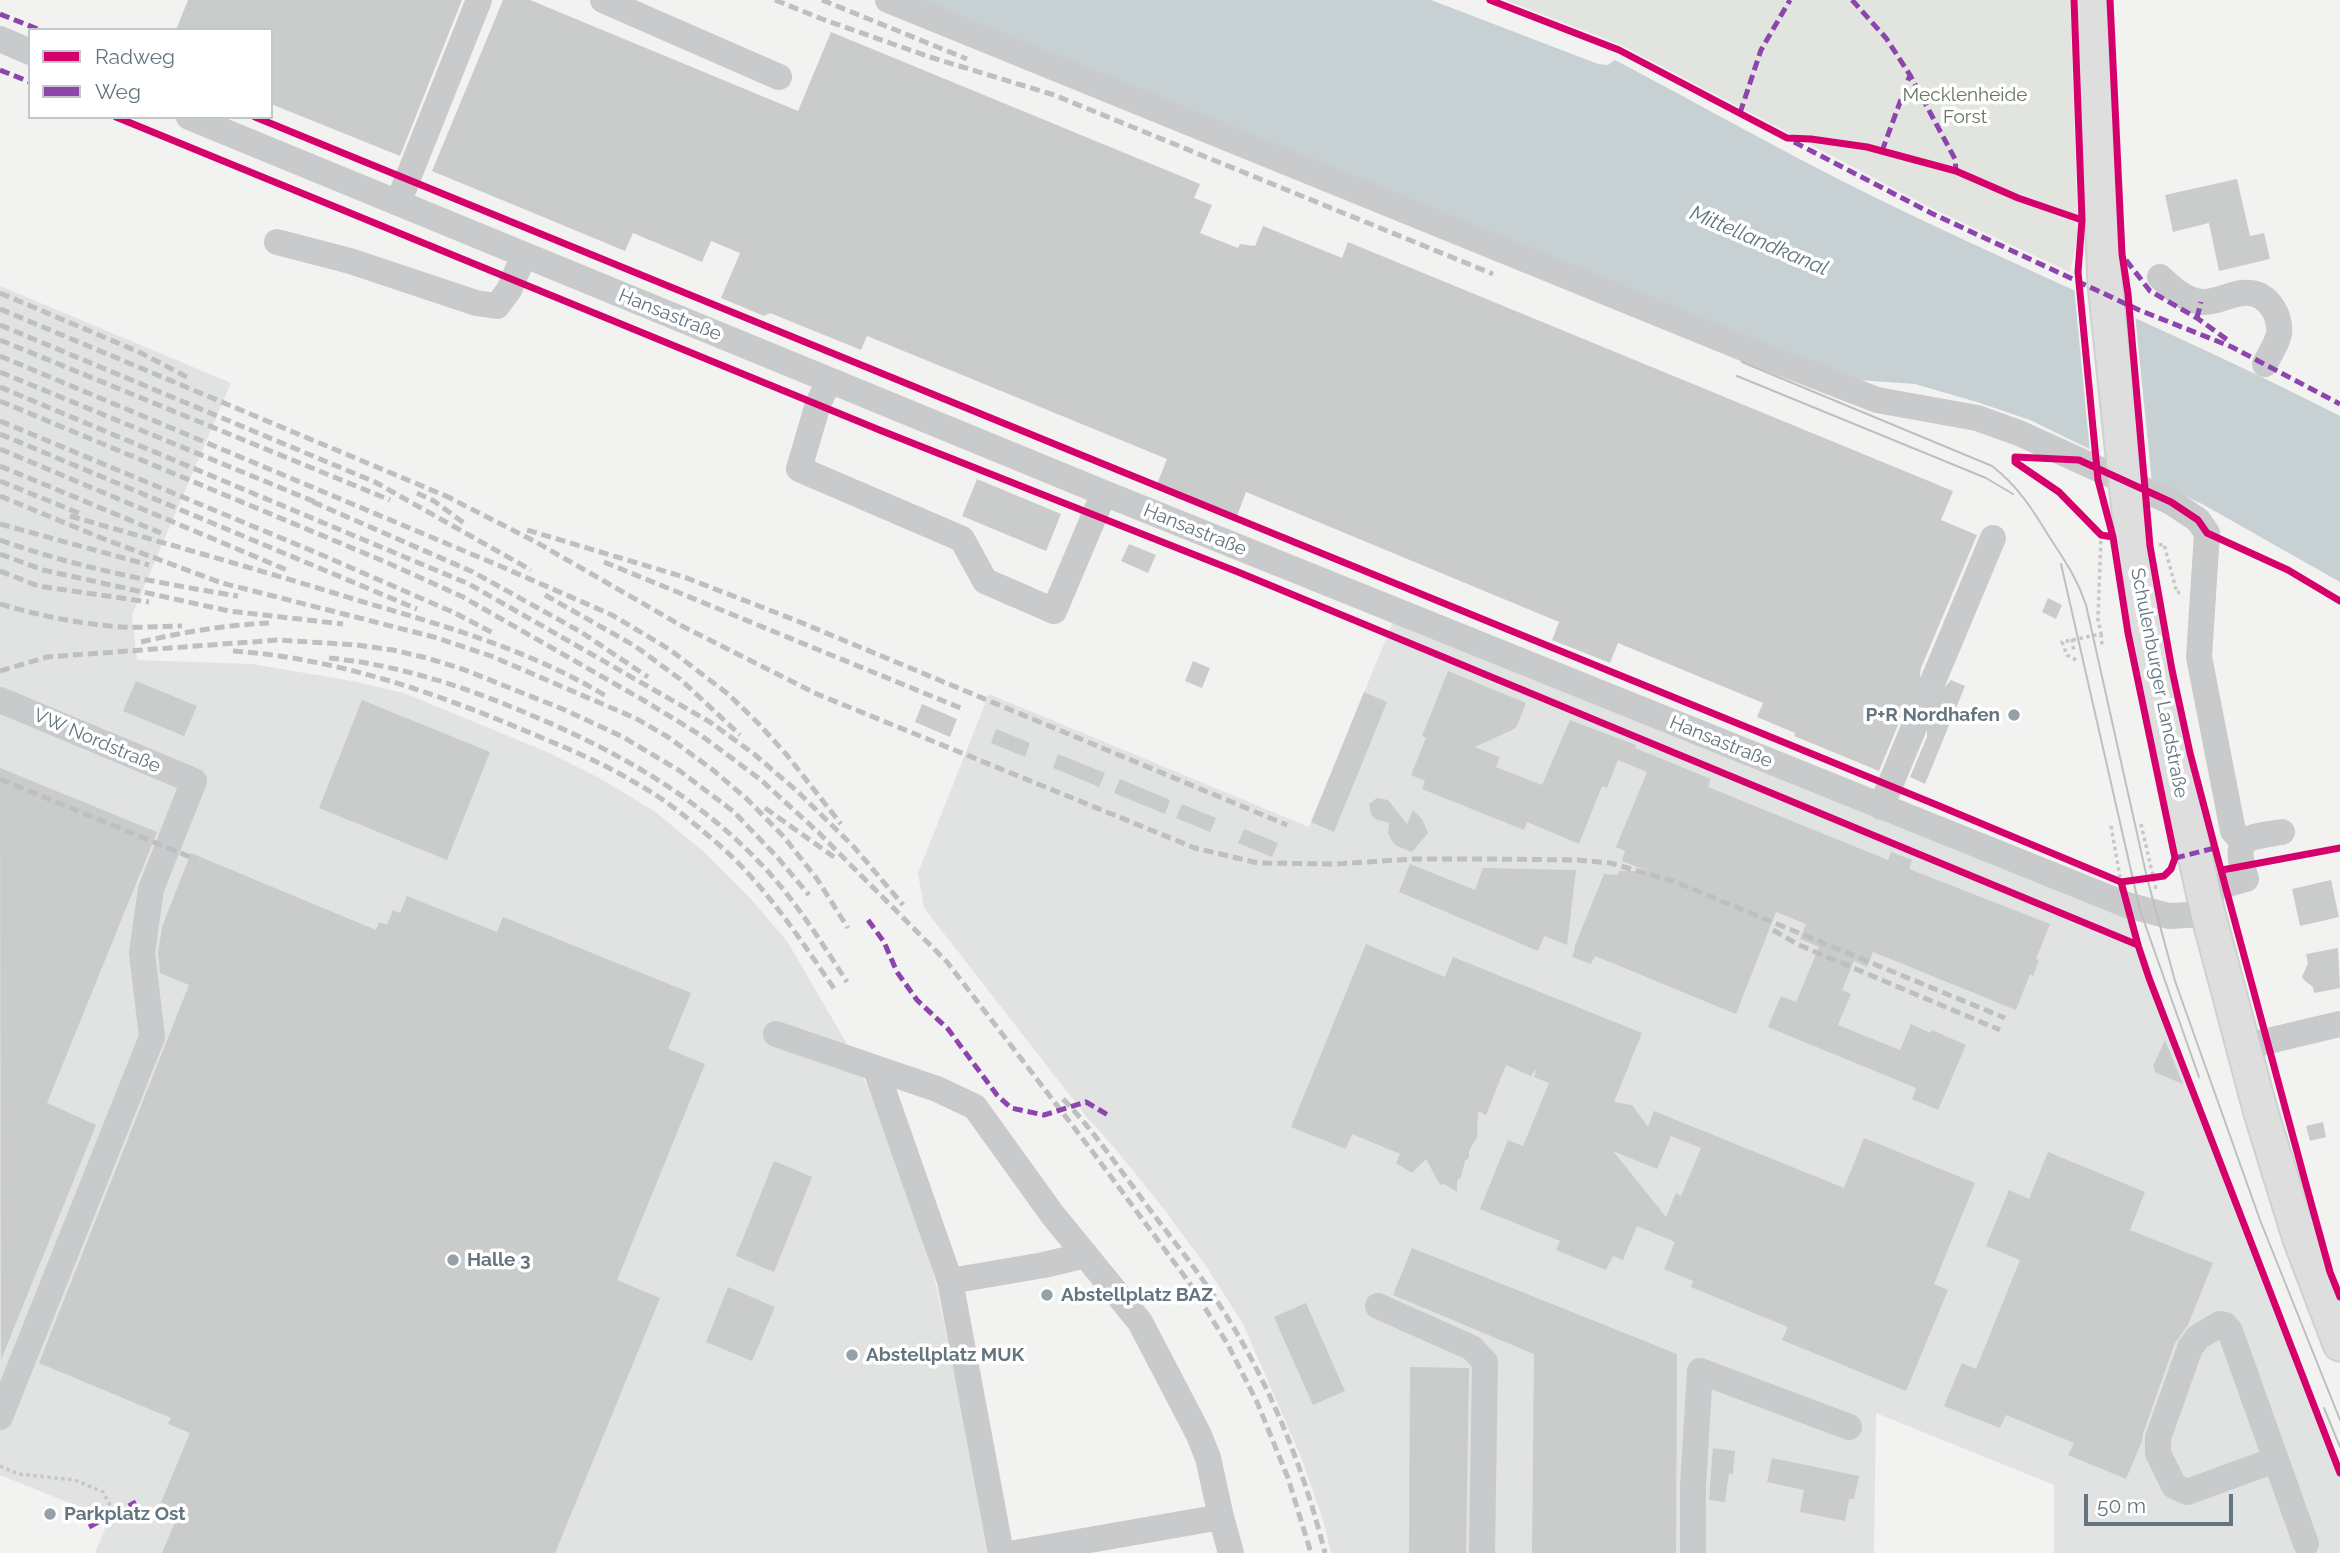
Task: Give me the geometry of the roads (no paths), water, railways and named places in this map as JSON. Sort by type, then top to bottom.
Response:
[{"type":"main road","name":"Schulenburger Landstraße","points":[[2093,0],[2105,284],[2141,604],[2205,903],[2243,1047],[2300,1239],[2340,1344]]},
{"type":"street","points":[[398,203],[479,0]]},
{"type":"street","points":[[603,0],[779,77]]},
{"type":"street","points":[[888,0],[1828,381],[1877,400],[1977,418],[2009,429],[2171,502],[2198,520],[2207,533],[2199,657],[2233,831],[2243,842],[2251,837],[2282,832]]},
{"type":"street","points":[[0,39],[28,51]]},
{"type":"street","name":"Hansastraße","points":[[194,119],[1104,493],[2140,910],[2169,916],[2205,903],[2246,879],[2239,852],[2243,842]]},
{"type":"street","points":[[277,242],[349,261],[476,303],[497,306],[509,290],[524,255]]},
{"type":"street","points":[[2160,277],[2186,297],[2202,302],[2249,292],[2262,296],[2272,306],[2278,320],[2279,336],[2265,364]]},
{"type":"street","points":[[829,381],[818,404],[799,469],[962,539],[985,581],[1054,611],[1104,493]]},
{"type":"street","points":[[1936,674],[1993,538]]},
{"type":"street","name":"VW Nordstraße","points":[[0,700],[194,782],[151,889],[142,953],[152,1037],[0,1417]]},
{"type":"street","points":[[1881,807],[1912,732]]},
{"type":"street","points":[[2243,1047],[2340,1024]]},
{"type":"street","points":[[776,1034],[937,1089],[975,1107],[1052,1214],[1140,1322],[1199,1435],[1208,1458],[1231,1553]]},
{"type":"street","points":[[876,1070],[950,1281],[1000,1553]]},
{"type":"street","points":[[950,1281],[1086,1255]]},
{"type":"street","points":[[1378,1306],[1472,1348],[1485,1362],[1482,1553]]},
{"type":"street","points":[[2275,1460],[2187,1492],[2174,1486],[2158,1453],[2158,1438],[2190,1348],[2198,1337],[2220,1324],[2230,1331],[2306,1544]]},
{"type":"street","points":[[1693,1553],[1693,1485],[1700,1371],[1849,1427]]},
{"type":"street","points":[[1016,1553],[1221,1517]]},
{"type":"water","name":"Mittellandkanal","points":[[911,0],[1431,0],[1598,64],[1608,65],[1615,60],[1870,195],[2233,363],[2340,416],[2340,582],[2204,505],[2030,420],[1915,384],[1844,379]]},
{"type":"tunnel","points":[[1912,732],[1936,674]]},
{"type":"tram line","points":[[1742,362],[1992,466],[2024,499],[2070,570],[2086,605],[2147,878],[2175,981],[2260,1220],[2340,1420]]},
{"type":"tram line","points":[[1737,376],[1986,478],[2013,494]]},
{"type":"tram line","points":[[2061,564],[2140,910],[2199,1077]]},
{"type":"tram line","points":[[2324,1408],[2340,1447]]},
{"type":"railway","points":[[775,0],[930,57],[1054,95],[1493,274]]},
{"type":"railway","points":[[822,0],[967,59]]},
{"type":"railway","points":[[0,293],[139,352],[187,377]]},
{"type":"railway","points":[[0,309],[453,499]]},
{"type":"railway","points":[[0,325],[375,482],[531,570]]},
{"type":"railway","points":[[0,340],[390,500]]},
{"type":"railway","points":[[0,356],[612,615],[669,649],[728,694],[786,754],[841,824]]},
{"type":"railway","points":[[0,372],[320,504]]},
{"type":"railway","points":[[0,387],[469,584],[710,722],[754,754],[797,791],[854,847],[903,905]]},
{"type":"railway","points":[[0,401],[463,597],[702,736],[761,780],[818,832],[947,962],[1188,1281],[1227,1343],[1257,1402],[1288,1478],[1311,1553]]},
{"type":"railway","points":[[0,421],[322,555],[455,613],[495,634]]},
{"type":"railway","points":[[0,434],[417,609]]},
{"type":"railway","points":[[0,449],[287,570]]},
{"type":"railway","points":[[0,466],[161,533]]},
{"type":"railway","points":[[0,481],[81,514]]},
{"type":"railway","points":[[417,493],[434,501],[464,523]]},
{"type":"railway","points":[[444,495],[536,542],[682,626],[817,694],[1195,848],[1258,863],[1336,864],[1413,859],[1577,860],[1610,863],[1673,881],[2005,1018]]},
{"type":"railway","points":[[0,496],[222,583],[434,637],[491,656],[635,718],[668,737],[747,799],[784,837],[817,879],[848,928]]},
{"type":"railway","points":[[313,502],[473,572],[581,632],[648,677]]},
{"type":"railway","points":[[70,516],[455,630],[547,665],[606,696]]},
{"type":"railway","points":[[0,524],[149,565]]},
{"type":"railway","points":[[527,530],[684,577],[795,620],[1287,825]]},
{"type":"railway","points":[[0,540],[118,574],[238,596]]},
{"type":"railway","points":[[0,554],[43,570],[229,611],[343,624]]},
{"type":"railway","points":[[604,562],[963,709]]},
{"type":"railway","points":[[0,571],[38,586],[149,602]]},
{"type":"railway","points":[[545,595],[635,646],[680,679],[740,735]]},
{"type":"railway","points":[[0,604],[91,624],[130,627],[182,626]]},
{"type":"railway","points":[[141,642],[236,625],[269,623]]},
{"type":"railway","points":[[0,671],[47,657],[278,640],[357,645],[427,658],[465,670],[565,710],[623,737],[680,771],[734,812],[809,895]]},
{"type":"railway","points":[[233,651],[346,669],[457,703],[582,755],[655,794],[702,830],[747,872],[778,909],[835,990]]},
{"type":"railway","points":[[329,658],[410,672],[487,697],[598,746],[656,779],[710,817],[759,862],[795,905],[847,982]]},
{"type":"railway","points":[[0,779],[195,859]]},
{"type":"railway","points":[[765,808],[834,857]]},
{"type":"railway","points":[[1773,930],[1799,945],[2000,1030]]},
{"type":"railway","points":[[1063,1099],[1097,1138],[1192,1265],[1235,1330],[1282,1422],[1306,1487],[1325,1553]]},
{"type":"place","name":"P+R Nordhafen","points":[[2014,715]]},
{"type":"place","name":"Halle 3","points":[[453,1260]]},
{"type":"place","name":"Abstellplatz BAZ","points":[[1047,1295]]},
{"type":"place","name":"Abstellplatz MUK","points":[[852,1355]]},
{"type":"place","name":"Parkplatz Ost","points":[[50,1514]]},
{"type":"park label","name":"Mecklenheide Forst","points":[[1965,106]]}]
